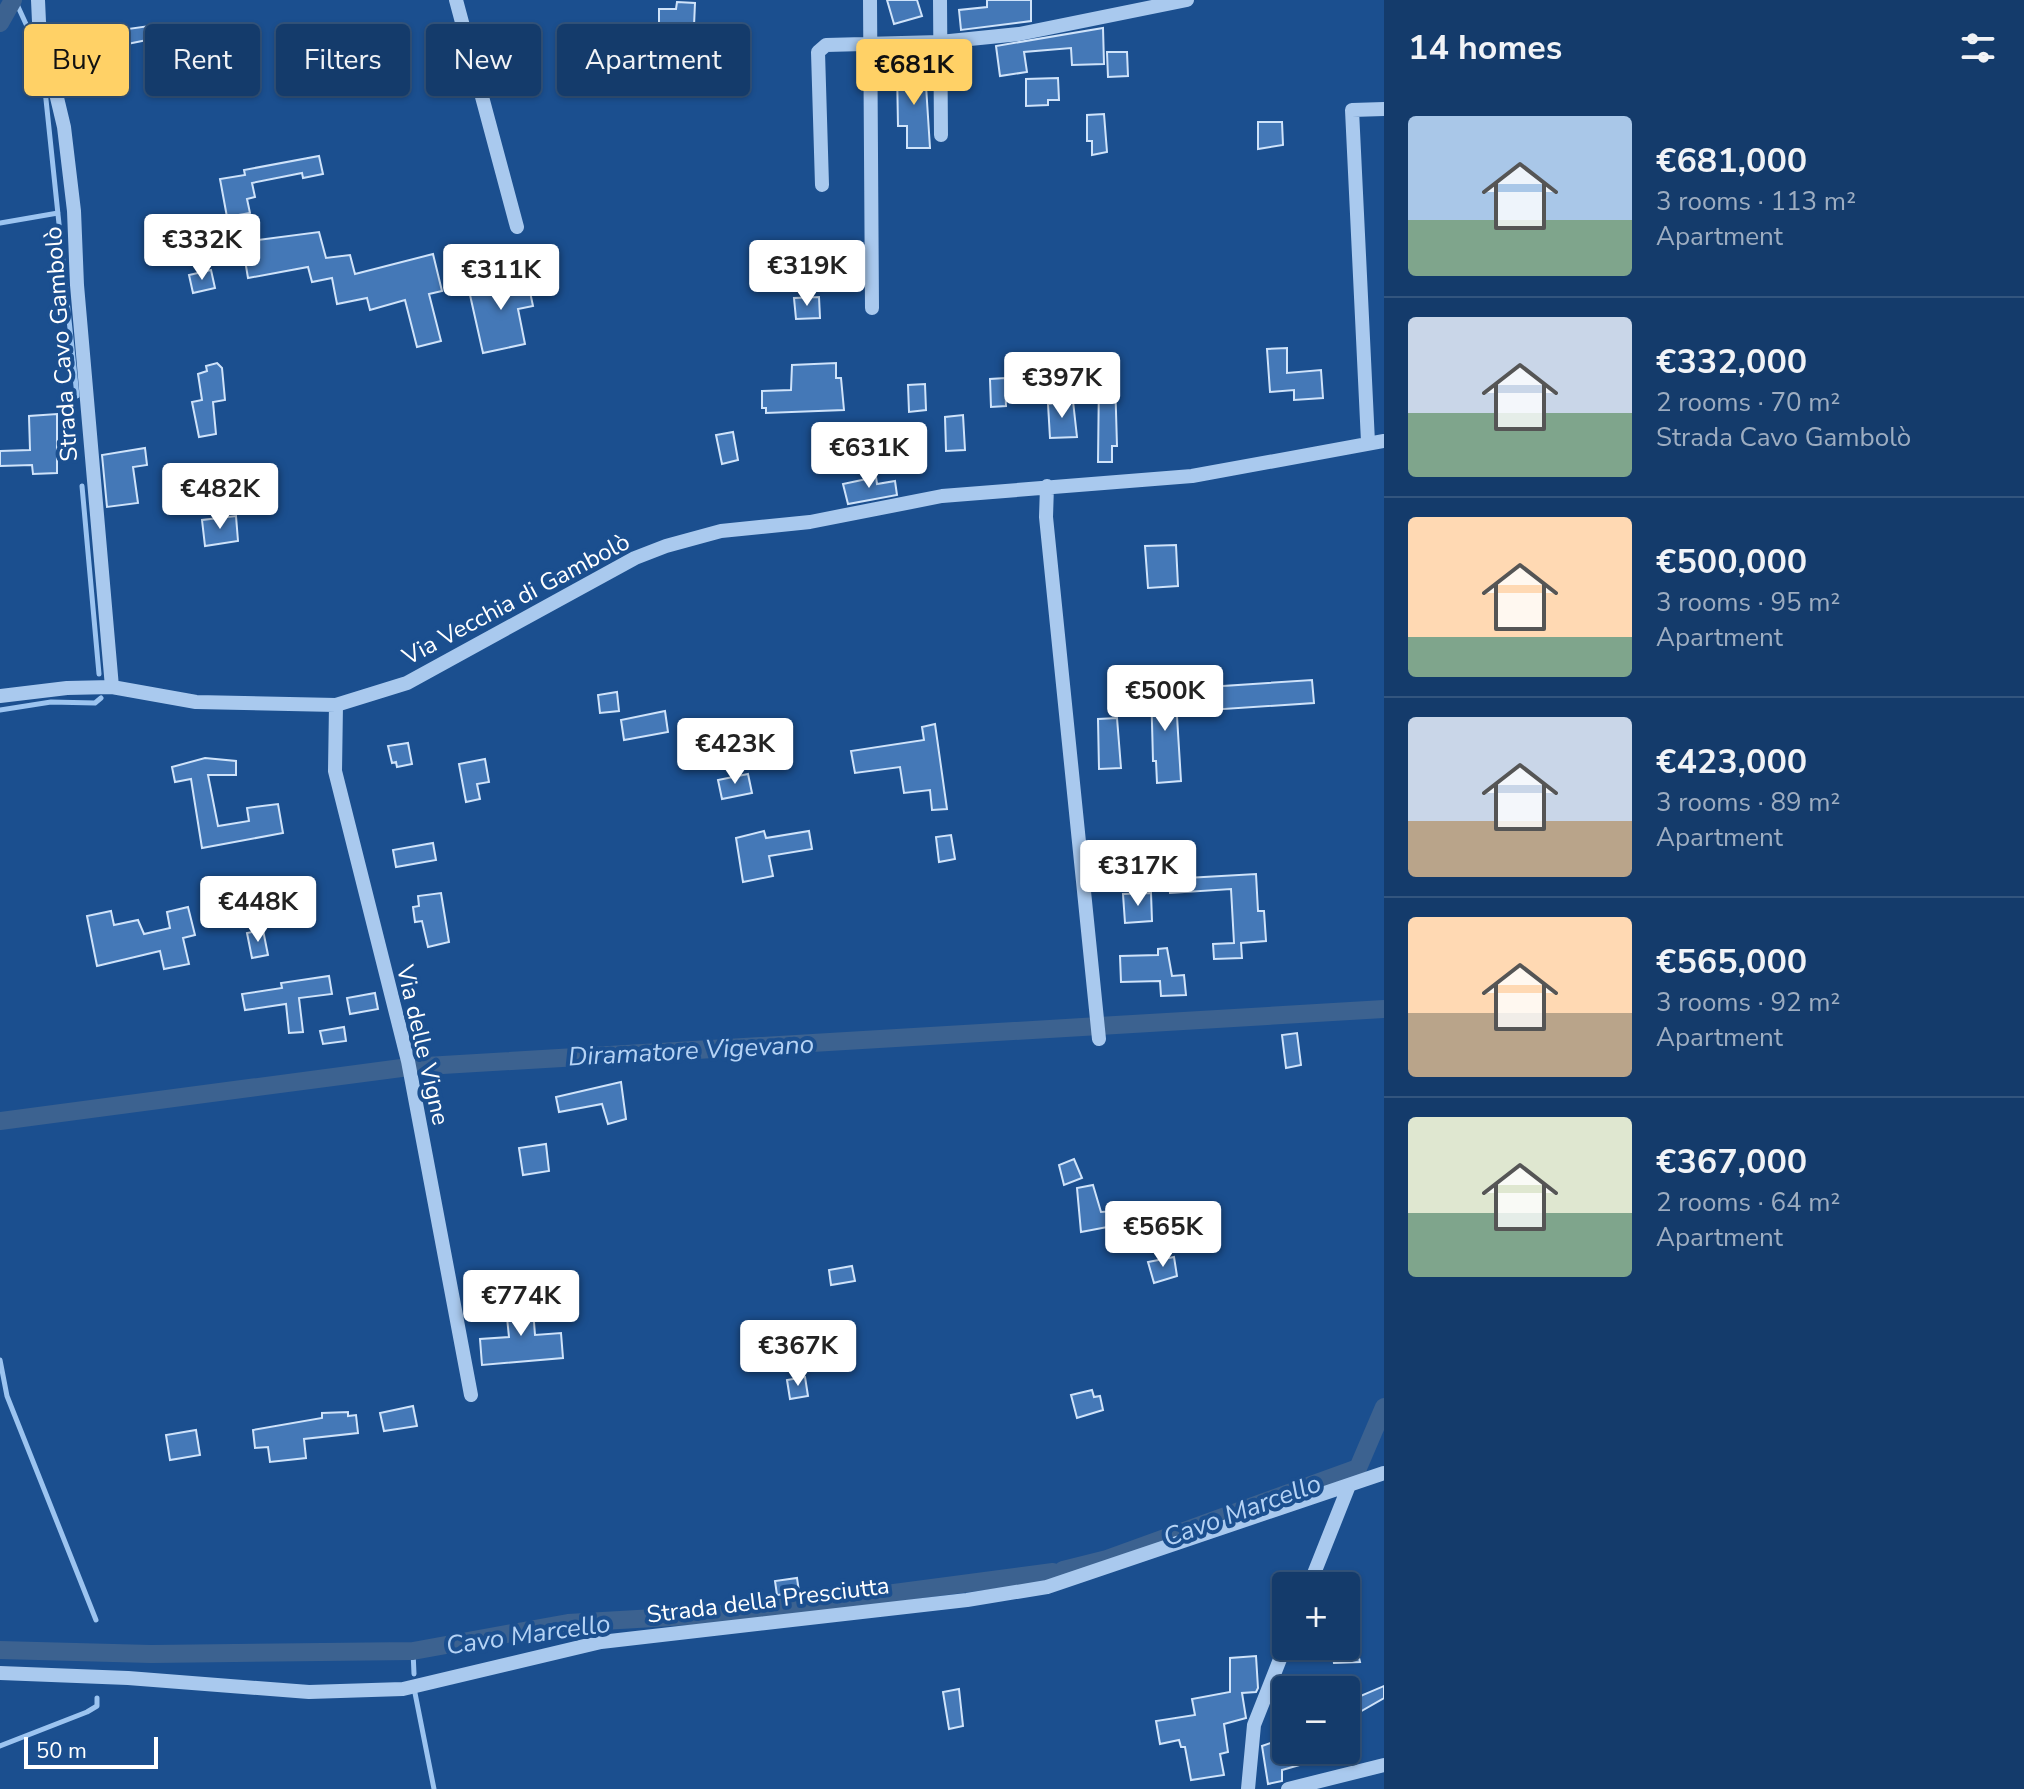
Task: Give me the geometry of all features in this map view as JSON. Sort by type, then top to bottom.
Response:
[{"type":"street","name":"Strada Cavo Gambolò","points":[[38,0],[39,22],[64,127],[74,211],[77,285],[112,687]]},
{"type":"street","points":[[456,0],[517,227]]},
{"type":"street","points":[[870,0],[872,308]]},
{"type":"street","points":[[940,0],[941,135]]},
{"type":"street","points":[[822,185],[818,52],[826,45],[940,42],[1019,34],[1187,0]]},
{"type":"street","points":[[1368,442],[1352,110],[1384,109]]},
{"type":"street","name":"Via Vecchia di Gambolò","points":[[0,696],[67,688],[112,687],[196,702],[336,705],[407,683],[602,574],[666,546],[721,531],[810,522],[942,496],[1192,476],[1384,441]]},
{"type":"street","points":[[1047,486],[1046,517],[1099,1039]]},
{"type":"street","name":"Via delle Vigne","points":[[336,705],[335,771],[408,1061],[471,1395]]},
{"type":"street","name":"Strada della Presciutta","points":[[0,1673],[128,1678],[309,1692],[403,1689],[601,1642],[1023,1592],[1089,1575],[1348,1488],[1384,1473]]},
{"type":"street","points":[[1315,1572],[1348,1488]]},
{"type":"street","points":[[1248,1789],[1254,1725],[1280,1660]]},
{"type":"street","points":[[1288,1789],[1384,1765]]},
{"type":"building","points":[[887,0],[917,0],[922,16],[894,24]]},
{"type":"building","points":[[987,0],[1031,0],[1031,21],[961,30],[959,10],[987,7]]},
{"type":"building","points":[[677,2],[695,3],[694,24],[659,24],[659,9],[676,9]]},
{"type":"building","points":[[145,27],[145,40],[129,44],[129,29]]},
{"type":"building","points":[[1103,28],[1104,64],[1072,65],[1071,48],[1024,52],[1027,72],[1000,76],[996,46]]},
{"type":"building","points":[[1107,52],[1127,52],[1128,76],[1108,77]]},
{"type":"building","points":[[897,70],[925,70],[930,148],[907,148],[907,126],[898,126]]},
{"type":"building","points":[[1058,78],[1059,100],[1048,100],[1048,105],[1026,106],[1026,79]]},
{"type":"building","points":[[1104,114],[1107,152],[1092,155],[1092,141],[1087,141],[1087,115]]},
{"type":"building","points":[[1258,122],[1282,122],[1283,145],[1258,149]]},
{"type":"building","points":[[319,156],[323,174],[303,178],[302,173],[252,183],[255,197],[247,199],[250,213],[227,217],[220,179],[245,175],[244,170]]},
{"type":"building","points":[[319,232],[326,258],[350,255],[355,274],[433,254],[442,291],[429,294],[441,341],[417,347],[405,300],[370,310],[367,298],[337,304],[332,278],[312,282],[308,267],[248,278],[242,242]]},
{"type":"building","points":[[211,270],[215,288],[193,293],[189,275]]},
{"type":"building","points":[[526,273],[533,306],[518,309],[525,344],[483,353],[468,286],[513,280],[513,277]]},
{"type":"building","points":[[819,297],[820,318],[796,319],[794,298]]},
{"type":"building","points":[[1287,348],[1287,373],[1321,370],[1323,398],[1294,400],[1294,390],[1270,392],[1267,349]]},
{"type":"building","points":[[217,363],[222,368],[225,400],[213,402],[216,434],[199,437],[192,402],[202,400],[198,374],[207,371],[206,366]]},
{"type":"building","points":[[836,363],[836,378],[841,378],[844,410],[766,413],[766,408],[762,408],[762,391],[791,390],[792,365]]},
{"type":"building","points":[[1099,377],[1115,377],[1117,446],[1112,446],[1112,462],[1098,462]]},
{"type":"building","points":[[1005,378],[1006,406],[991,407],[990,379]]},
{"type":"building","points":[[925,384],[926,410],[909,412],[908,385]]},
{"type":"building","points":[[1073,401],[1077,437],[1050,438],[1048,404]]},
{"type":"building","points":[[57,414],[57,473],[33,474],[32,465],[0,466],[0,451],[30,450],[29,416]]},
{"type":"building","points":[[963,415],[965,450],[946,451],[945,417]]},
{"type":"building","points":[[912,423],[916,453],[892,455],[890,425]]},
{"type":"building","points":[[733,432],[738,460],[722,464],[716,435]]},
{"type":"building","points":[[145,448],[147,465],[133,467],[138,503],[107,507],[102,455]]},
{"type":"building","points":[[876,477],[877,484],[895,481],[897,495],[848,504],[843,484]]},
{"type":"building","points":[[236,516],[238,541],[205,546],[202,520]]},
{"type":"building","points":[[1176,545],[1178,586],[1148,588],[1145,546]]},
{"type":"building","points":[[1312,680],[1314,703],[1209,710],[1208,687]]},
{"type":"building","points":[[1175,684],[1181,781],[1157,783],[1156,761],[1153,761],[1151,685]]},
{"type":"building","points":[[617,692],[619,711],[600,713],[598,695]]},
{"type":"building","points":[[665,711],[668,732],[624,740],[621,720]]},
{"type":"building","points":[[1117,718],[1121,768],[1099,769],[1098,719]]},
{"type":"building","points":[[935,724],[947,809],[932,810],[930,790],[904,793],[900,767],[855,773],[851,751],[924,740],[922,727]]},
{"type":"building","points":[[408,743],[412,764],[397,767],[396,762],[392,763],[388,746]]},
{"type":"building","points":[[205,758],[236,761],[236,775],[208,775],[218,826],[249,821],[247,808],[278,804],[283,833],[202,848],[191,779],[175,782],[172,767]]},
{"type":"building","points":[[485,759],[489,782],[477,784],[480,799],[466,802],[459,764]]},
{"type":"building","points":[[748,774],[752,793],[722,799],[718,780]]},
{"type":"building","points":[[764,831],[766,838],[809,831],[812,849],[769,856],[773,876],[743,882],[736,838]]},
{"type":"building","points":[[951,835],[955,859],[939,862],[936,837]]},
{"type":"building","points":[[433,843],[436,860],[396,867],[393,850]]},
{"type":"building","points":[[1256,874],[1258,911],[1264,911],[1266,941],[1241,943],[1242,958],[1214,959],[1213,944],[1234,943],[1231,889],[1170,893],[1169,879]]},
{"type":"building","points":[[441,893],[449,942],[428,947],[422,921],[415,922],[413,907],[419,906],[418,896]]},
{"type":"building","points":[[1151,893],[1152,921],[1125,923],[1123,894]]},
{"type":"building","points":[[188,907],[195,935],[183,938],[189,964],[164,969],[160,951],[97,966],[87,916],[111,911],[114,925],[138,920],[144,934],[170,928],[167,912]]},
{"type":"building","points":[[263,930],[268,955],[252,958],[247,933]]},
{"type":"building","points":[[1167,948],[1172,976],[1184,975],[1186,995],[1161,996],[1160,981],[1121,982],[1120,956],[1158,955],[1158,949]]},
{"type":"building","points":[[329,976],[332,994],[299,998],[303,1032],[289,1033],[286,1004],[245,1010],[242,994],[282,988],[281,983]]},
{"type":"building","points":[[375,993],[378,1009],[350,1014],[347,998]]},
{"type":"building","points":[[344,1027],[346,1041],[323,1044],[320,1031]]},
{"type":"building","points":[[1297,1033],[1301,1065],[1286,1068],[1282,1035]]},
{"type":"building","points":[[621,1082],[626,1119],[608,1124],[602,1104],[559,1112],[556,1097]]},
{"type":"building","points":[[546,1144],[549,1171],[523,1175],[519,1148]]},
{"type":"building","points":[[1074,1159],[1082,1178],[1064,1185],[1059,1165]]},
{"type":"building","points":[[1093,1185],[1101,1212],[1115,1211],[1118,1225],[1081,1232],[1077,1188]]},
{"type":"building","points":[[1174,1257],[1177,1276],[1154,1283],[1148,1262]]},
{"type":"building","points":[[852,1266],[855,1281],[831,1285],[829,1270]]},
{"type":"building","points":[[532,1296],[535,1335],[561,1333],[563,1358],[482,1365],[480,1339],[509,1337],[505,1298]]},
{"type":"building","points":[[805,1377],[808,1396],[790,1399],[787,1380]]},
{"type":"building","points":[[1092,1390],[1094,1397],[1100,1396],[1103,1410],[1077,1418],[1071,1395]]},
{"type":"building","points":[[413,1406],[417,1426],[384,1431],[380,1413]]},
{"type":"building","points":[[348,1412],[348,1416],[356,1415],[358,1433],[304,1439],[306,1458],[270,1462],[268,1447],[255,1448],[253,1430],[322,1418],[322,1413]]},
{"type":"building","points":[[196,1430],[200,1455],[170,1460],[166,1435]]},
{"type":"building","points":[[797,1578],[799,1592],[777,1595],[775,1581]]},
{"type":"building","points":[[1256,1656],[1258,1688],[1256,1692],[1242,1693],[1246,1718],[1224,1724],[1228,1752],[1220,1754],[1224,1775],[1191,1780],[1185,1747],[1181,1747],[1179,1740],[1160,1744],[1156,1721],[1195,1715],[1192,1699],[1230,1692],[1230,1658]]},
{"type":"building","points":[[1333,1660],[1360,1662],[1334,1663]]},
{"type":"building","points":[[1384,1686],[1384,1698],[1360,1712],[1360,1696]]},
{"type":"building","points":[[959,1689],[963,1726],[949,1729],[943,1692]]},
{"type":"building","points":[[1272,1742],[1272,1764],[1303,1764],[1282,1770],[1282,1781],[1268,1784],[1262,1746]]},
{"type":"waterway","points":[[0,23],[13,0]]},
{"type":"waterway","points":[[15,0],[31,35],[45,90],[77,396]]},
{"type":"waterway","points":[[0,223],[58,213]]},
{"type":"waterway","points":[[82,486],[99,674]]},
{"type":"waterway","points":[[0,710],[51,702],[95,703],[101,698]]},
{"type":"waterway","name":"Diramatore Vigevano","points":[[0,1121],[409,1067],[1384,1009]]},
{"type":"waterway","points":[[0,1360],[7,1396],[96,1620]]},
{"type":"waterway","name":"Cavo Marcello","points":[[1063,1570],[1107,1559],[1358,1468],[1384,1407]]},
{"type":"waterway","name":"Cavo Marcello","points":[[0,1650],[151,1654],[413,1651],[568,1623],[741,1613],[1053,1572]]},
{"type":"waterway","points":[[413,1651],[414,1674]]},
{"type":"waterway","points":[[415,1693],[434,1789]]},
{"type":"waterway","points":[[0,1746],[87,1712],[97,1706],[97,1698]]}]
